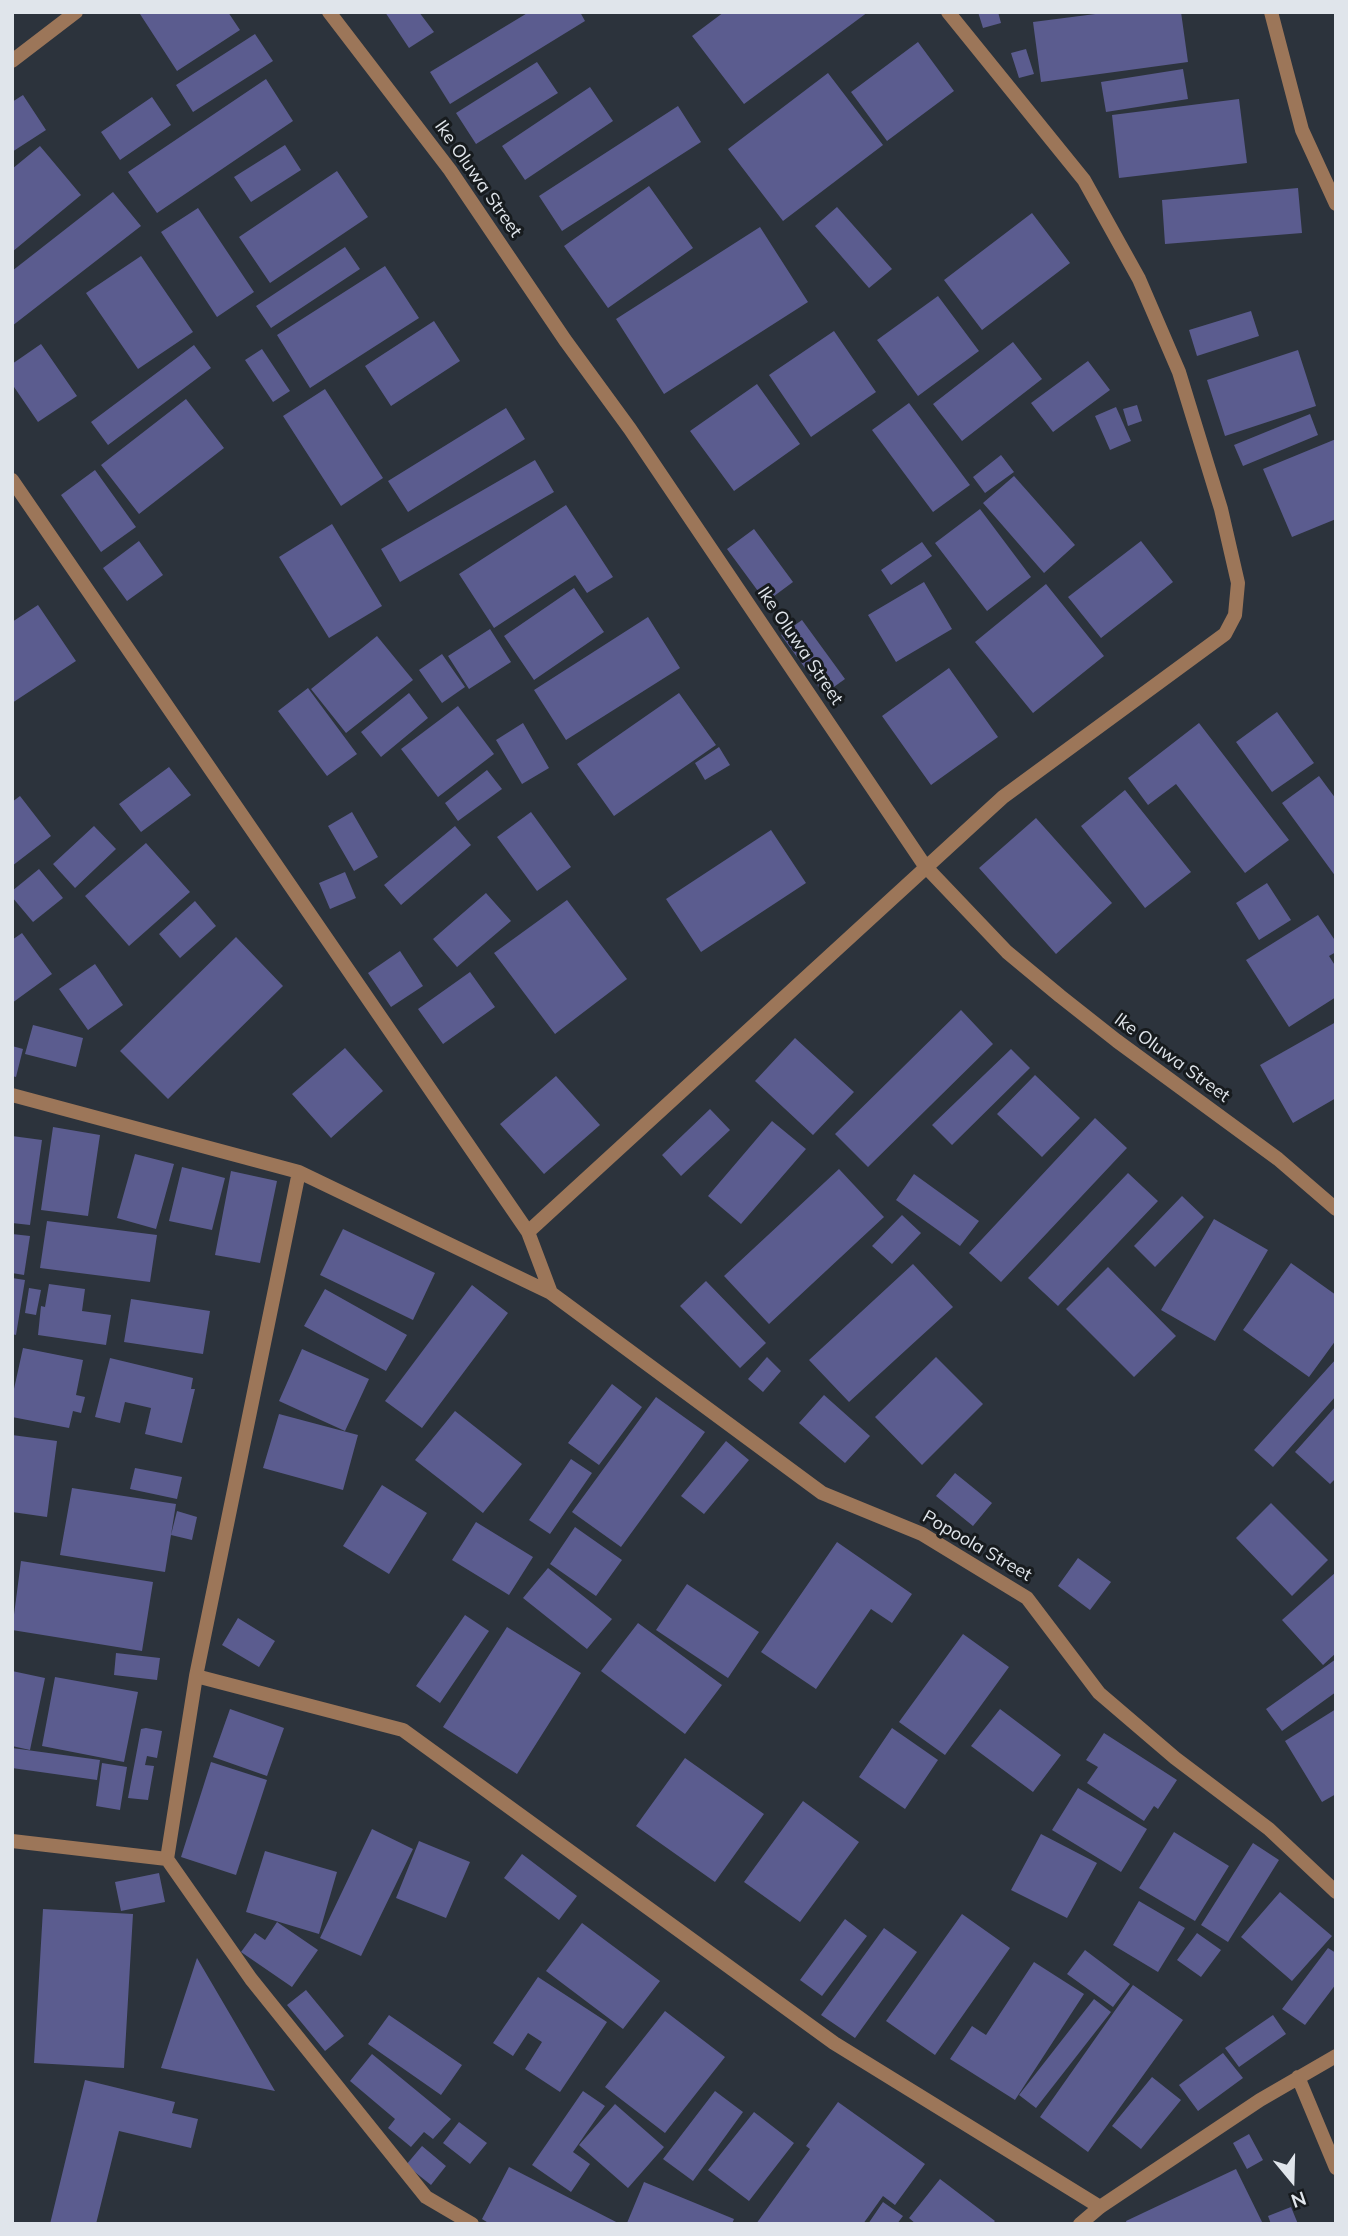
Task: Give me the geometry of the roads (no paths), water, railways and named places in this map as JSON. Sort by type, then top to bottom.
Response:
[{"type":"street","points":[[12,61],[76,12]]},
{"type":"street","name":"Ike Oluwa Street","points":[[329,12],[450,170],[565,340],[631,429],[925,866],[1007,952],[1116,1041],[1278,1159],[1336,1209]]},
{"type":"street","points":[[527,1232],[1003,797],[1225,634],[1235,615],[1238,583],[1221,509],[1179,372],[1139,279],[1084,180],[948,12]]},
{"type":"street","points":[[1272,12],[1302,130],[1336,204]]},
{"type":"street","points":[[12,480],[527,1232],[551,1293]]},
{"type":"street","name":"Popoola Street","points":[[12,1095],[299,1172],[551,1293],[822,1493],[922,1534],[1027,1598],[1100,1693],[1175,1758],[1269,1829],[1336,1892]]},
{"type":"street","points":[[299,1172],[196,1676],[167,1859],[251,1979],[338,2084],[426,2197],[472,2224]]},
{"type":"street","points":[[196,1676],[403,1730],[834,2043],[1100,2207]]},
{"type":"street","points":[[12,1841],[167,1859]]},
{"type":"street","points":[[1080,2224],[1100,2207],[1298,2077],[1336,2056]]},
{"type":"street","points":[[1298,2077],[1336,2168]]}]
